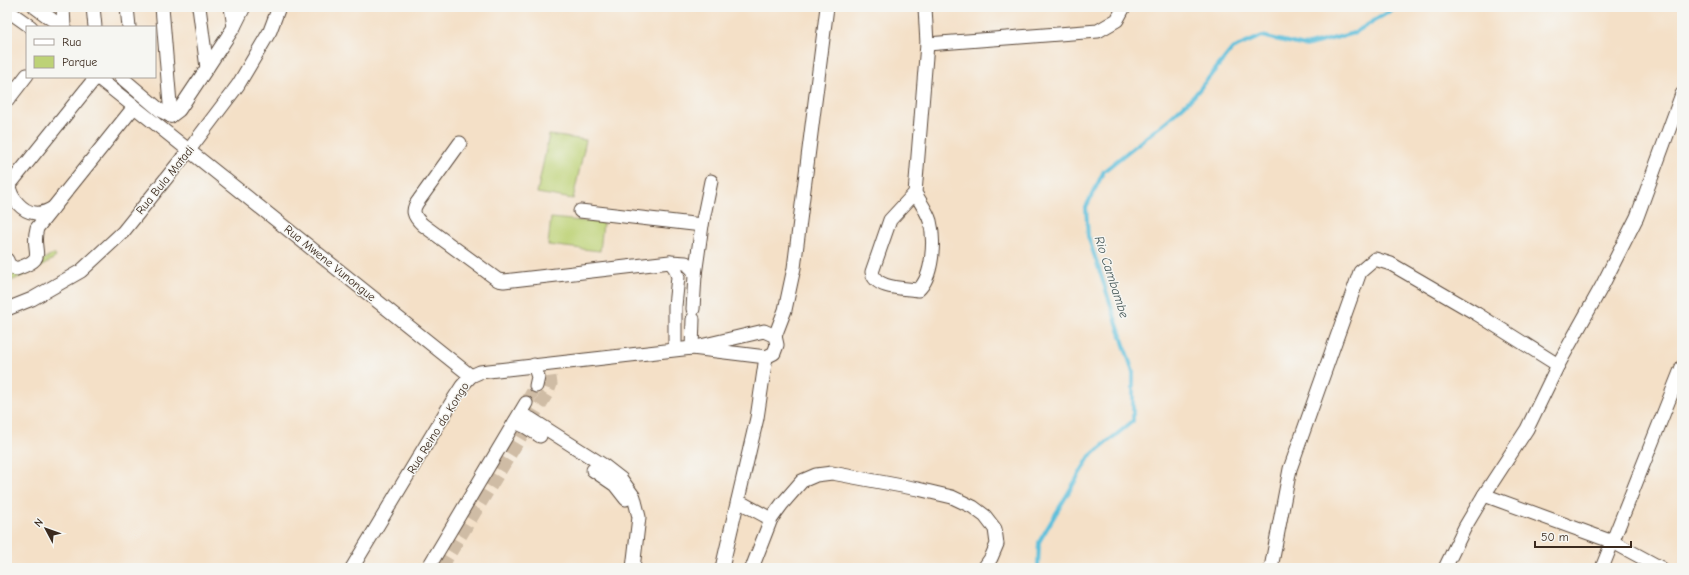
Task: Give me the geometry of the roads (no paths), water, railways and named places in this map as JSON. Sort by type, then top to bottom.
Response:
[{"type":"street","points":[[35,7],[62,26]]},
{"type":"street","points":[[63,7],[63,26]]},
{"type":"street","points":[[93,7],[95,26]]},
{"type":"street","points":[[127,7],[129,26]]},
{"type":"street","points":[[162,7],[171,116]]},
{"type":"street","points":[[199,7],[207,68]]},
{"type":"street","points":[[231,7],[234,27]]},
{"type":"street","points":[[171,116],[179,110],[234,27],[244,7]]},
{"type":"street","name":"Rua Bula Matadi","points":[[7,309],[32,299],[81,271],[123,232],[189,150],[238,85],[256,58],[280,7]]},
{"type":"street","points":[[722,568],[757,418],[766,357],[774,353],[777,346],[775,336],[785,310],[794,268],[827,7]]},
{"type":"street","points":[[915,193],[890,220],[872,272],[874,279],[880,284],[918,290],[923,285],[928,275],[932,253],[930,222],[926,211],[915,193],[927,44],[925,7]]},
{"type":"street","points":[[927,44],[1098,30],[1118,20],[1124,7]]},
{"type":"street","points":[[7,10],[30,26]]},
{"type":"street","points":[[7,101],[26,76]]},
{"type":"street","points":[[54,208],[34,213],[12,197],[8,186],[96,78]]},
{"type":"street","name":"Rua Mwene Vunongue","points":[[98,78],[471,376]]},
{"type":"street","points":[[123,78],[133,82],[161,111],[171,116]]},
{"type":"street","points":[[1445,568],[1465,527],[1527,429],[1558,365],[1602,286],[1636,217],[1682,94]]},
{"type":"street","points":[[7,260],[8,265],[16,269],[30,264],[35,260],[37,253],[35,235],[37,228],[134,107]]},
{"type":"street","points":[[460,143],[418,200],[414,207],[413,213],[417,220],[423,225],[498,280],[504,281],[670,262],[686,263],[693,270],[695,275]]},
{"type":"street","points":[[692,348],[695,275],[702,225],[711,181]]},
{"type":"street","points":[[580,211],[702,225]]},
{"type":"street","points":[[1272,568],[1290,469],[1360,272],[1369,263],[1375,259],[1391,264],[1477,314],[1558,365]]},
{"type":"street","points":[[670,262],[675,268],[678,277],[675,306],[676,349]]},
{"type":"street","points":[[675,306],[680,303],[693,311]]},
{"type":"street","name":"Rua Reino do Kongo","points":[[352,568],[453,400],[471,376],[480,372],[534,365],[692,348],[764,331],[775,336]]},
{"type":"street","name":"Rua Reino do Kongo","points":[[692,348],[766,357]]},
{"type":"street","points":[[534,365],[538,377],[536,386]]},
{"type":"street","points":[[1602,568],[1682,367]]},
{"type":"street","points":[[428,568],[520,413]]},
{"type":"street","points":[[520,413],[526,427],[598,473],[615,486],[625,498],[631,517],[625,568]]},
{"type":"street","points":[[520,413],[564,440],[621,479],[634,496],[639,517],[633,568]]},
{"type":"street","points":[[752,568],[771,518],[802,481],[816,474],[832,473],[918,489],[952,498],[973,507],[985,516],[995,529],[997,544],[991,558],[984,568]]},
{"type":"street","points":[[1484,495],[1613,542],[1661,568]]},
{"type":"street","points":[[738,501],[771,518]]},
{"type":"waterway","name":"Rio Cambambe","points":[[1038,568],[1039,542],[1090,456],[1133,421],[1133,372],[1088,236],[1086,207],[1104,171],[1170,118],[1194,96],[1232,49],[1262,36],[1305,46],[1354,33],[1397,7]]},
{"type":"tunnel","points":[[441,568],[548,392],[551,384],[548,364]]},
{"type":"tunnel","points":[[526,403],[536,386]]}]
